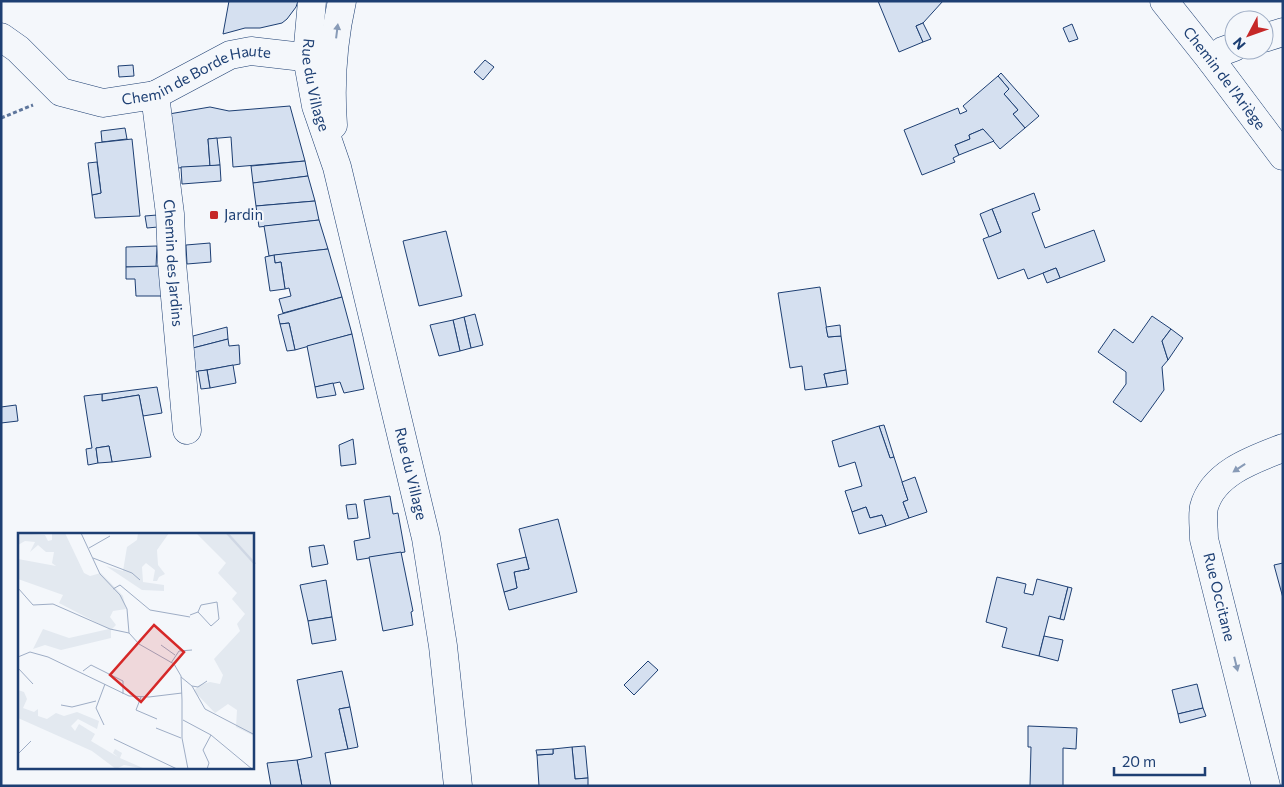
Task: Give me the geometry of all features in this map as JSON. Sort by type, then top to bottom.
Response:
[{"type":"street","name":"Rue du Village","points":[[312,1],[307,57],[316,106],[337,167],[426,538],[443,646],[458,786]]},
{"type":"street","name":"Rue du Village","points":[[337,167],[332,106],[334,60],[342,1]]},
{"type":"street","name":"Chemin de l'Ariège","points":[[1164,1],[1222,53],[1283,156]]},
{"type":"street","name":"Chemin de Borde Haute","points":[[1,37],[18,49],[61,92],[103,103],[156,95],[230,55],[250,51],[334,60]]},
{"type":"street","name":"Chemin des Jardins","points":[[156,95],[170,214],[172,262],[187,430]]},
{"type":"street","name":"Rue Occitane","points":[[1266,786],[1204,539],[1204,507],[1216,483],[1249,461],[1283,448]]},
{"type":"building","points":[[229,1],[298,1],[296,7],[282,23],[260,28],[245,28],[223,34]]},
{"type":"building","points":[[878,1],[943,1],[923,23],[916,26],[923,42],[899,52]]},
{"type":"building","points":[[923,23],[931,39],[923,42],[916,26]]},
{"type":"building","points":[[1072,24],[1078,39],[1069,42],[1063,28]]},
{"type":"building","points":[[485,60],[494,67],[483,80],[474,72]]},
{"type":"building","points":[[133,65],[134,76],[119,77],[118,66]]},
{"type":"building","points":[[1001,73],[1039,116],[1025,128],[1013,114],[1018,110],[1004,94],[1009,89],[998,76]]},
{"type":"building","points":[[998,76],[1009,89],[1004,94],[1018,110],[1013,114],[1025,128],[1000,149],[983,129],[969,135],[970,139],[955,145],[959,155],[953,158],[955,162],[922,175],[904,130],[958,108],[960,114],[967,111],[963,106]]},
{"type":"building","points":[[290,106],[305,161],[233,167],[231,137],[208,139],[210,166],[177,168],[169,114],[210,107],[229,111]]},
{"type":"building","points":[[125,128],[127,139],[102,142],[101,131]]},
{"type":"building","points":[[983,129],[994,141],[959,155],[955,145],[970,139],[969,135]]},
{"type":"building","points":[[217,138],[220,165],[210,166],[208,139]]},
{"type":"building","points":[[132,139],[140,216],[95,218],[92,195],[101,193],[95,143]]},
{"type":"building","points":[[305,161],[308,176],[253,183],[251,166]]},
{"type":"building","points":[[97,162],[101,193],[92,195],[88,163]]},
{"type":"building","points":[[220,165],[221,181],[182,184],[181,167]]},
{"type":"building","points":[[308,176],[315,201],[256,206],[253,183]]},
{"type":"building","points":[[1034,193],[1040,210],[1032,213],[1045,248],[1094,230],[1105,261],[1060,278],[1056,268],[1028,279],[1024,269],[998,279],[983,239],[1001,232],[992,209]]},
{"type":"building","points":[[315,201],[319,220],[259,227],[256,206]]},
{"type":"building","points":[[992,209],[1001,232],[989,237],[980,214]]},
{"type":"building","points":[[157,215],[158,227],[147,228],[145,216]]},
{"type":"building","points":[[319,220],[328,249],[269,256],[264,226]]},
{"type":"building","points":[[446,231],[462,296],[419,306],[403,241]]},
{"type":"building","points":[[210,243],[211,262],[187,264],[186,245]]},
{"type":"building","points":[[157,246],[156,267],[126,267],[126,247]]},
{"type":"building","points":[[328,249],[342,297],[283,313],[279,299],[291,296],[289,288],[285,289],[281,262],[275,263],[274,255]]},
{"type":"building","points":[[274,255],[275,263],[281,262],[285,289],[270,291],[265,257]]},
{"type":"building","points":[[161,266],[162,296],[136,296],[135,279],[126,279],[126,267]]},
{"type":"building","points":[[1056,268],[1060,278],[1047,283],[1043,273]]},
{"type":"building","points":[[820,287],[828,337],[841,336],[846,370],[824,374],[827,387],[805,390],[802,366],[790,368],[778,293]]},
{"type":"building","points":[[342,297],[352,334],[295,350],[289,323],[280,324],[278,315]]},
{"type":"building","points":[[475,314],[483,345],[471,348],[464,317]]},
{"type":"building","points":[[1152,316],[1171,329],[1162,341],[1168,360],[1162,367],[1164,390],[1141,422],[1113,402],[1126,384],[1126,372],[1098,352],[1114,329],[1133,343]]},
{"type":"building","points":[[464,317],[471,348],[460,351],[453,320]]},
{"type":"building","points":[[453,320],[460,351],[439,356],[430,325]]},
{"type":"building","points":[[289,323],[295,350],[287,351],[280,324]]},
{"type":"building","points":[[840,325],[841,336],[828,337],[826,327]]},
{"type":"building","points":[[227,327],[228,339],[193,348],[193,336]]},
{"type":"building","points":[[1171,329],[1183,338],[1168,360],[1162,341]]},
{"type":"building","points":[[352,334],[364,389],[344,393],[340,382],[315,387],[307,346]]},
{"type":"building","points":[[228,339],[229,346],[239,345],[240,364],[195,372],[193,348]]},
{"type":"building","points":[[233,365],[236,383],[210,388],[207,370]]},
{"type":"building","points":[[207,370],[210,388],[201,389],[198,371]]},
{"type":"building","points":[[846,370],[848,384],[827,387],[824,374]]},
{"type":"building","points":[[333,383],[336,395],[317,398],[315,387]]},
{"type":"building","points":[[157,387],[162,413],[143,416],[139,395],[102,401],[102,394]]},
{"type":"building","points":[[102,394],[102,401],[139,395],[151,457],[112,462],[109,446],[96,448],[98,463],[88,465],[86,449],[92,448],[84,396]]},
{"type":"building","points":[[16,405],[18,421],[1,423],[1,407]]},
{"type":"building","points":[[884,425],[894,457],[890,458],[879,426]]},
{"type":"building","points":[[879,426],[890,458],[894,457],[908,500],[903,502],[909,518],[886,526],[882,515],[870,518],[866,507],[852,512],[845,491],[862,486],[855,462],[839,467],[832,441]]},
{"type":"building","points":[[353,439],[356,464],[341,466],[339,445]]},
{"type":"building","points":[[109,446],[112,462],[98,463],[96,448]]},
{"type":"building","points":[[915,477],[927,512],[909,518],[903,502],[908,500],[902,482]]},
{"type":"building","points":[[390,496],[393,514],[398,513],[405,552],[357,560],[354,541],[370,538],[364,500]]},
{"type":"building","points":[[356,504],[358,518],[348,519],[346,505]]},
{"type":"building","points":[[866,507],[870,518],[882,515],[886,526],[859,534],[852,512]]},
{"type":"building","points":[[558,519],[577,592],[509,610],[504,592],[517,588],[514,572],[529,569],[519,529]]},
{"type":"building","points":[[324,545],[328,564],[312,567],[309,547]]},
{"type":"building","points":[[401,552],[413,611],[411,612],[413,625],[383,631],[369,557]]},
{"type":"building","points":[[526,557],[529,569],[514,572],[517,588],[504,592],[497,564]]},
{"type":"building","points":[[1283,563],[1283,598],[1274,565]]},
{"type":"building","points":[[997,577],[1026,584],[1024,593],[1033,595],[1037,579],[1068,587],[1060,619],[1049,616],[1039,656],[1002,647],[1007,628],[986,622]]},
{"type":"building","points":[[326,580],[332,617],[308,621],[300,585]]},
{"type":"building","points":[[1068,587],[1072,588],[1064,620],[1060,619]]},
{"type":"building","points":[[332,617],[336,640],[312,644],[308,621]]},
{"type":"building","points":[[1044,636],[1063,640],[1058,661],[1039,656]]},
{"type":"building","points":[[648,661],[658,670],[634,695],[624,685]]},
{"type":"building","points":[[342,671],[350,707],[339,709],[348,749],[325,753],[331,786],[302,786],[297,760],[312,757],[297,680]]},
{"type":"building","points":[[1197,684],[1203,708],[1178,714],[1172,690]]},
{"type":"building","points":[[350,707],[358,747],[348,749],[339,709]]},
{"type":"building","points":[[1203,708],[1206,716],[1180,723],[1178,714]]},
{"type":"building","points":[[1028,726],[1077,728],[1076,749],[1063,748],[1063,786],[1030,786],[1031,747],[1028,747]]},
{"type":"building","points":[[585,746],[588,778],[575,779],[572,747]]},
{"type":"building","points":[[572,747],[575,779],[588,778],[588,786],[539,786],[537,755],[553,754],[553,749]]},
{"type":"building","points":[[553,749],[553,754],[537,755],[536,750]]},
{"type":"building","points":[[297,760],[302,786],[271,786],[267,763]]},
{"type":"place","name":"Jardin","points":[[214,215]]}]
